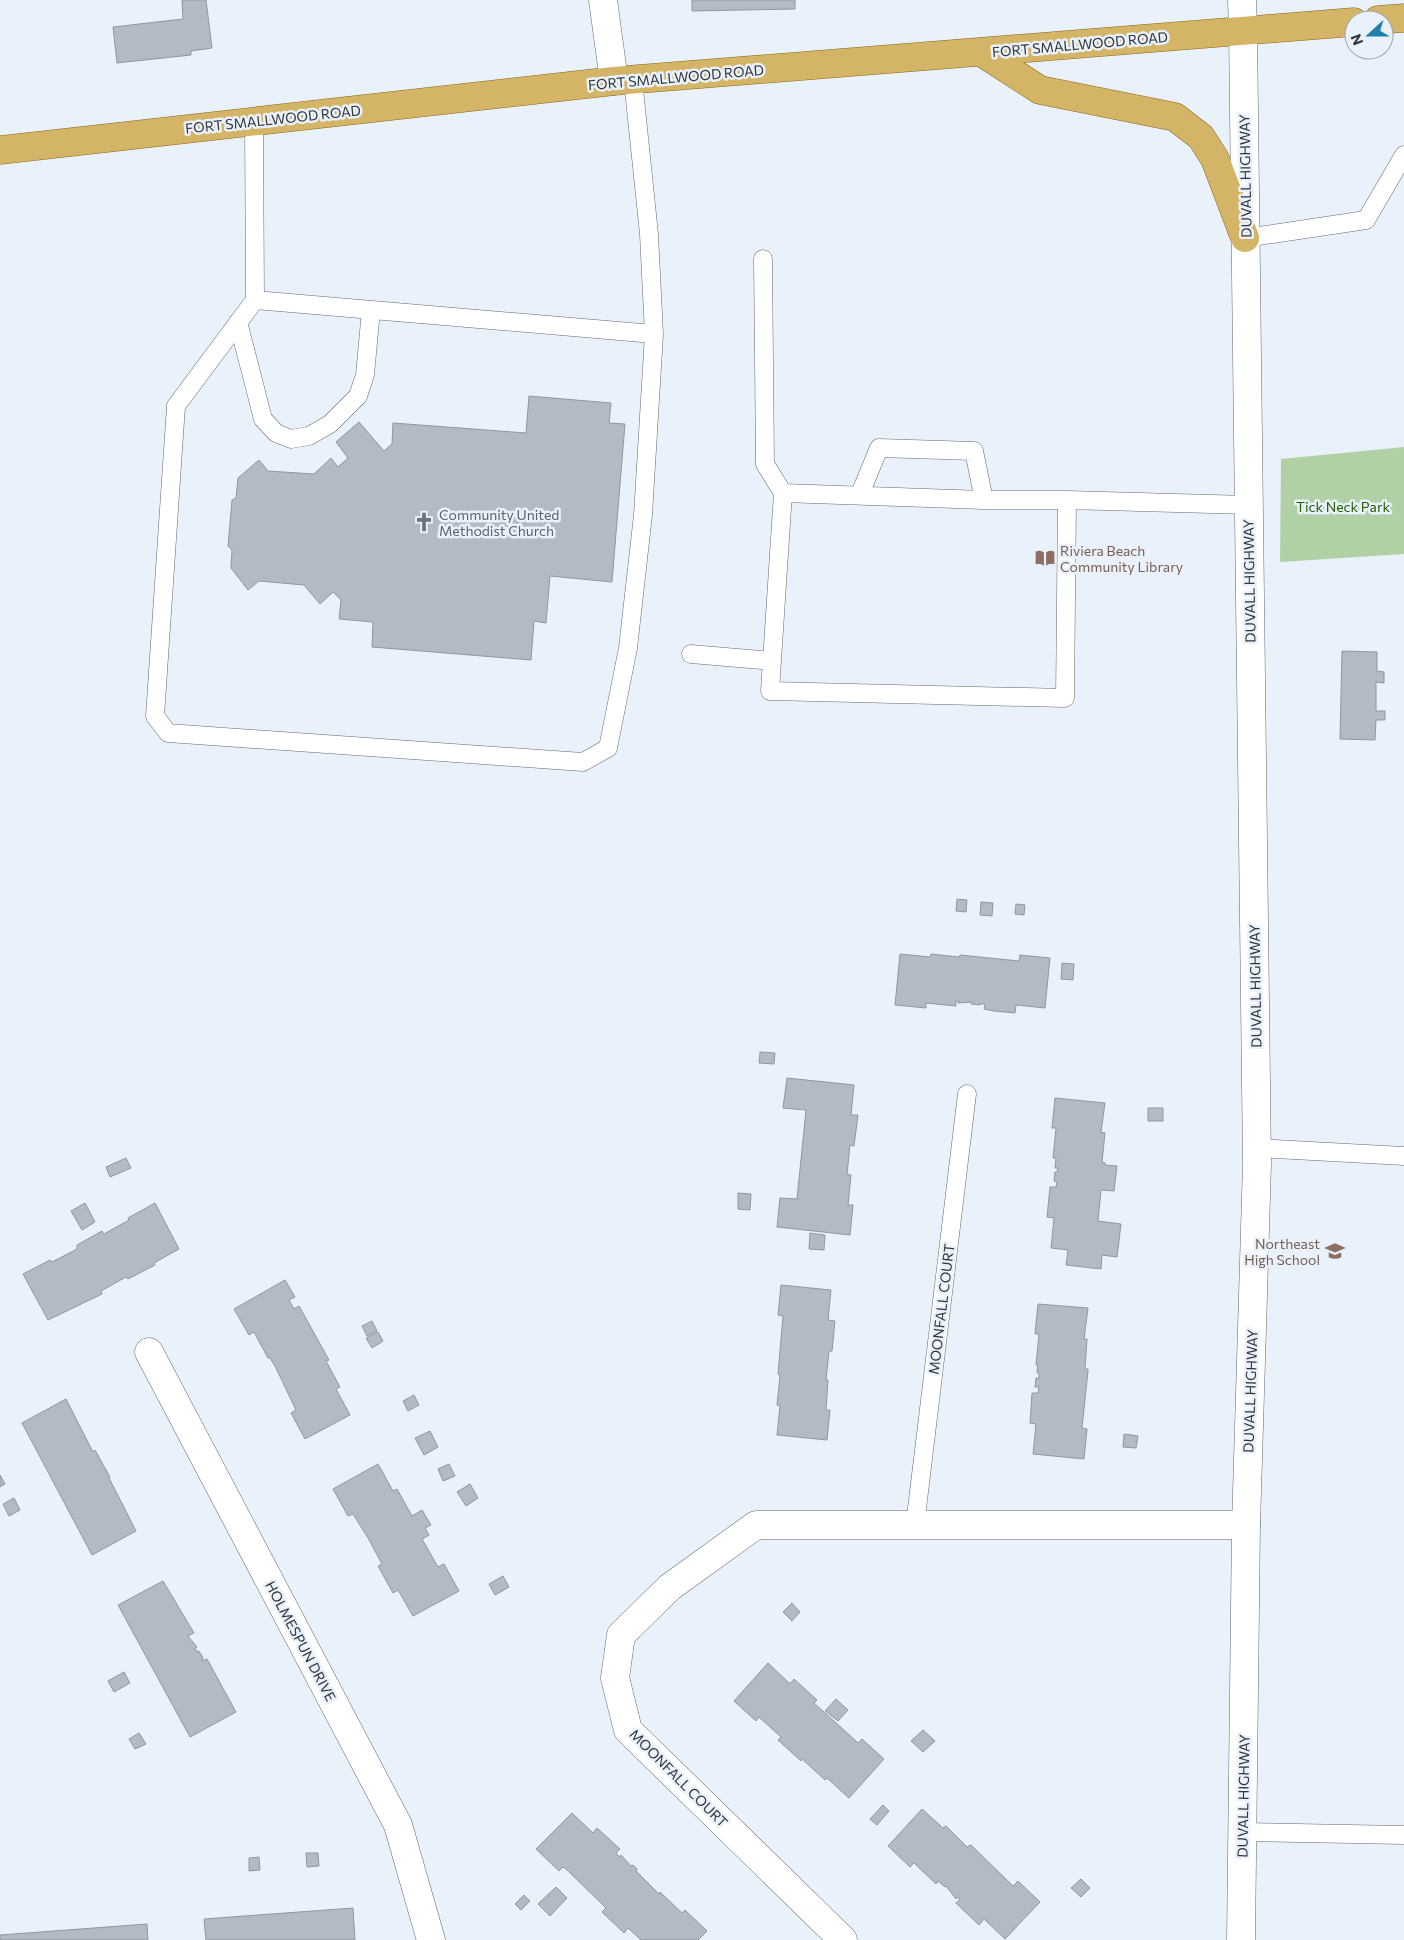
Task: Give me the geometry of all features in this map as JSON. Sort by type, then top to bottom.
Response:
[{"type":"main road","name":"FORT SMALLWOOD ROAD","points":[[0,150],[623,80],[1344,23]]},
{"type":"main road","points":[[981,52],[1040,90],[1176,117],[1201,137],[1215,158],[1245,238]]},
{"type":"street","points":[[603,0],[623,80]]},
{"type":"street","name":"DUVALL HIGHWAY","points":[[1241,1940],[1246,1525],[1257,1148],[1242,0]]},
{"type":"street","name":"HOLMESPUN DRIVE","points":[[149,1352],[398,1825],[431,1940]]},
{"type":"street","name":"MOONFALL COURT","points":[[843,1940],[628,1730],[615,1678],[621,1635],[670,1587],[756,1525],[1246,1525]]},
{"type":"lane","points":[[254,121],[255,300],[176,406],[155,716],[168,734],[584,762],[608,748],[628,648],[643,515],[654,334],[649,234],[623,80]]},
{"type":"lane","points":[[1245,238],[1366,220],[1404,155]]},
{"type":"lane","points":[[763,259],[765,464],[783,492],[770,692],[1065,698],[1067,500]]},
{"type":"lane","points":[[255,300],[654,334]]},
{"type":"lane","points":[[238,322],[263,419],[276,433],[291,439],[309,436],[330,424],[358,396],[364,375],[371,310]]},
{"type":"lane","points":[[860,494],[878,448],[974,451],[984,500]]},
{"type":"lane","points":[[783,492],[984,500],[1067,500],[1248,505]]},
{"type":"lane","points":[[690,654],[772,661]]},
{"type":"lane","name":"MOONFALL COURT","points":[[915,1525],[967,1094]]},
{"type":"lane","points":[[1257,1148],[1404,1156]]},
{"type":"lane","points":[[1242,1832],[1404,1835]]},
{"type":"green space","name":"Tick Neck Park","points":[[1404,447],[1404,554],[1280,562],[1281,459]]},
{"type":"building","points":[[182,0],[206,0],[212,48],[191,51],[191,55],[117,63],[113,27],[183,19]]},
{"type":"building","points":[[692,0],[795,0],[795,9],[692,11]]},
{"type":"building","name":"Community United Methodist Church","points":[[529,396],[611,403],[609,423],[625,424],[612,582],[550,576],[546,623],[534,621],[531,660],[372,647],[373,622],[339,619],[341,600],[333,592],[320,604],[304,585],[259,581],[248,590],[231,568],[232,550],[228,546],[232,500],[236,498],[238,478],[259,460],[268,471],[314,474],[331,458],[338,467],[348,458],[336,442],[359,422],[384,451],[392,444],[393,423],[526,433]]},
{"type":"building","points":[[1342,651],[1377,652],[1377,671],[1384,672],[1384,683],[1376,682],[1376,711],[1385,711],[1385,720],[1376,720],[1375,740],[1340,739]]},
{"type":"building","points":[[957,899],[967,900],[966,912],[956,911]]},
{"type":"building","points":[[981,902],[993,903],[992,916],[980,915]]},
{"type":"building","points":[[1016,904],[1025,905],[1024,915],[1015,914]]},
{"type":"building","points":[[900,954],[930,957],[931,954],[959,957],[960,955],[1019,961],[1020,955],[1050,958],[1045,1008],[1016,1005],[1015,1013],[984,1009],[985,1004],[958,1003],[959,1001],[956,1001],[956,1006],[926,1003],[926,1008],[895,1005]]},
{"type":"building","points":[[1062,963],[1074,964],[1073,980],[1061,979]]},
{"type":"building","points":[[760,1052],[775,1053],[774,1064],[759,1063]]},
{"type":"building","points":[[787,1078],[854,1085],[851,1115],[858,1115],[854,1146],[850,1145],[847,1174],[851,1175],[848,1205],[853,1205],[850,1235],[777,1227],[780,1198],[797,1199],[806,1110],[783,1108]]},
{"type":"building","points":[[1055,1098],[1105,1103],[1101,1132],[1105,1133],[1102,1162],[1105,1165],[1117,1166],[1114,1191],[1101,1190],[1098,1221],[1121,1224],[1117,1257],[1102,1255],[1101,1269],[1066,1265],[1068,1250],[1051,1248],[1054,1218],[1047,1217],[1050,1187],[1056,1187],[1057,1182],[1054,1181],[1055,1172],[1057,1172],[1058,1168],[1055,1168],[1056,1158],[1053,1158],[1056,1128],[1052,1128]]},
{"type":"building","points":[[1148,1108],[1163,1108],[1163,1121],[1148,1121]]},
{"type":"building","points":[[126,1158],[131,1168],[110,1177],[106,1167]]},
{"type":"building","points":[[738,1193],[751,1194],[750,1210],[738,1209]]},
{"type":"building","points":[[85,1203],[95,1222],[82,1230],[71,1211]]},
{"type":"building","points":[[155,1203],[179,1249],[154,1263],[155,1265],[128,1279],[126,1277],[101,1291],[102,1294],[48,1320],[23,1274],[77,1249],[77,1245],[102,1231],[104,1234]]},
{"type":"building","points":[[810,1233],[825,1235],[824,1250],[809,1249]]},
{"type":"building","points":[[285,1280],[295,1297],[289,1300],[294,1309],[299,1306],[329,1360],[326,1361],[340,1387],[336,1389],[350,1415],[305,1439],[291,1413],[296,1410],[275,1366],[270,1358],[268,1358],[254,1332],[249,1335],[234,1309]]},
{"type":"building","points":[[781,1285],[831,1290],[828,1320],[835,1321],[832,1351],[829,1351],[826,1380],[828,1380],[826,1410],[830,1410],[827,1440],[777,1435],[780,1406],[777,1405],[780,1376],[778,1374],[783,1316],[778,1315]]},
{"type":"building","points":[[1038,1304],[1088,1308],[1084,1339],[1087,1339],[1085,1369],[1088,1369],[1088,1371],[1082,1428],[1087,1429],[1084,1459],[1033,1454],[1036,1424],[1030,1423],[1032,1393],[1038,1393],[1039,1387],[1035,1387],[1036,1378],[1039,1378],[1039,1373],[1037,1373],[1038,1365],[1036,1365],[1039,1334],[1035,1334]]},
{"type":"building","points":[[372,1321],[377,1331],[367,1336],[362,1326]]},
{"type":"building","points":[[378,1332],[383,1341],[372,1348],[366,1338]]},
{"type":"building","points":[[414,1395],[419,1405],[408,1411],[403,1401]]},
{"type":"building","points":[[66,1399],[93,1452],[95,1450],[110,1477],[136,1531],[92,1555],[22,1423]]},
{"type":"building","points":[[430,1431],[438,1447],[424,1455],[415,1438]]},
{"type":"building","points":[[1124,1434],[1138,1436],[1136,1448],[1123,1447]]},
{"type":"building","points":[[378,1464],[393,1491],[397,1489],[412,1516],[422,1510],[431,1525],[425,1528],[429,1535],[422,1539],[438,1567],[444,1564],[459,1591],[413,1616],[398,1590],[393,1593],[378,1566],[382,1564],[368,1538],[353,1514],[348,1516],[333,1489]]},
{"type":"building","points":[[449,1464],[455,1476],[443,1481],[438,1469]]},
{"type":"building","points":[[0,1475],[5,1484],[0,1487]]},
{"type":"building","points":[[470,1484],[478,1498],[466,1506],[457,1492]]},
{"type":"building","points":[[14,1498],[20,1510],[9,1516],[3,1504]]},
{"type":"building","points":[[503,1576],[509,1587],[495,1595],[489,1584]]},
{"type":"building","points":[[163,1581],[194,1633],[188,1636],[197,1647],[195,1648],[203,1658],[202,1661],[207,1659],[236,1712],[190,1737],[118,1605]]},
{"type":"building","points":[[792,1603],[800,1612],[792,1621],[783,1612]]},
{"type":"building","points":[[768,1663],[789,1683],[794,1679],[817,1700],[814,1703],[858,1743],[862,1739],[884,1759],[849,1798],[827,1778],[825,1780],[802,1759],[801,1761],[778,1740],[781,1737],[759,1717],[756,1721],[734,1701]]},
{"type":"building","points":[[124,1672],[130,1683],[114,1692],[108,1681]]},
{"type":"building","points":[[836,1699],[848,1710],[838,1721],[825,1711]]},
{"type":"building","points":[[923,1730],[935,1741],[923,1752],[911,1741]]},
{"type":"building","points":[[139,1733],[146,1744],[135,1749],[129,1739]]},
{"type":"building","points":[[883,1805],[889,1811],[877,1825],[870,1819]]},
{"type":"building","points":[[922,1809],[943,1828],[946,1826],[967,1847],[971,1845],[1013,1886],[1018,1881],[1040,1902],[1005,1939],[984,1919],[979,1925],[956,1903],[960,1899],[957,1897],[956,1899],[946,1886],[938,1881],[936,1884],[914,1863],[910,1867],[888,1846]]},
{"type":"building","points":[[572,1813],[593,1833],[597,1828],[620,1849],[616,1853],[620,1857],[621,1855],[631,1866],[633,1865],[637,1869],[636,1871],[659,1894],[660,1892],[682,1913],[685,1910],[707,1931],[698,1940],[641,1940],[628,1928],[624,1933],[602,1912],[606,1908],[566,1869],[563,1867],[559,1871],[536,1849]]},
{"type":"building","points":[[306,1853],[318,1853],[319,1866],[307,1867]]},
{"type":"building","points":[[259,1857],[260,1870],[249,1871],[249,1858]]},
{"type":"building","points":[[1081,1879],[1090,1888],[1081,1897],[1071,1888]]},
{"type":"building","points":[[556,1887],[567,1898],[550,1916],[538,1904]]},
{"type":"building","points":[[524,1895],[530,1901],[521,1910],[515,1904]]},
{"type":"building","points":[[353,1908],[355,1940],[206,1940],[204,1919]]},
{"type":"building","points":[[147,1924],[148,1940],[0,1940],[0,1935]]},
{"type":"place","name":"Community United Methodist Church","points":[[424,522]]},
{"type":"place","name":"Riviera Beach Community Library","points":[[1045,558]]},
{"type":"place","name":"Northeast High School","points":[[1335,1251]]}]
